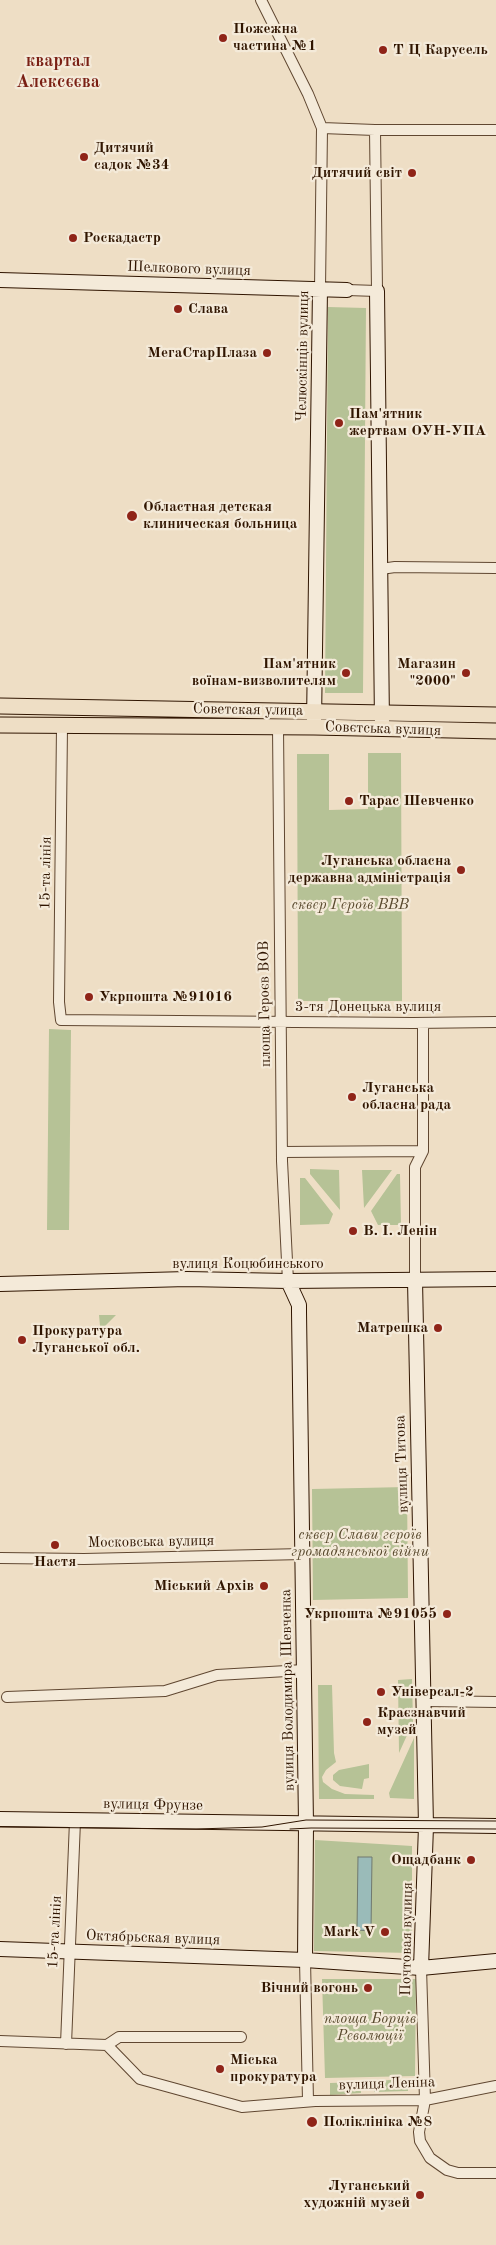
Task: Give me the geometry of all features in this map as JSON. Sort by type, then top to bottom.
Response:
[{"type":"main road","name":"Советская улица","points":[[0,706],[313,719],[381,713],[496,715]]},
{"type":"main road","name":"Совєтська вулиця","points":[[0,725],[278,727],[313,719],[383,729],[496,731]]},
{"type":"street","name":"Челюскінців вулиця","points":[[261,0],[308,94],[322,128],[313,719]]},
{"type":"street","points":[[322,128],[496,130]]},
{"type":"street","points":[[374,130],[381,569],[381,713],[383,729]]},
{"type":"street","name":"Шелкового вулиця","points":[[0,280],[377,290]]},
{"type":"street","points":[[381,569],[395,567],[496,568]]},
{"type":"street","name":"15-та лінія","points":[[61,1020],[59,1002],[62,726]]},
{"type":"street","name":"площа Героєв ВОВ","points":[[278,727],[282,1152],[288,1281]]},
{"type":"street","name":"3-тя Донецька вулиця","points":[[61,1020],[496,1022]]},
{"type":"street","points":[[415,1280],[415,1168],[423,1151],[423,1023]]},
{"type":"street","points":[[282,1152],[423,1151]]},
{"type":"street","name":"вулиця Коцюбинського","points":[[0,1284],[187,1279],[288,1281],[496,1279]]},
{"type":"street","name":"вулиця Титова","points":[[415,1280],[414,1310],[426,1826]]},
{"type":"street","name":"вулиця Володимира Шевченка","points":[[288,1281],[299,1305],[308,2101]]},
{"type":"street","name":"Московська вулиця","points":[[0,1558],[84,1559],[303,1554]]},
{"type":"street","points":[[7,1697],[165,1691],[217,1675],[304,1670]]},
{"type":"street","points":[[424,1701],[496,1702]]},
{"type":"street","name":"вулиця Фрунзе","points":[[0,1819],[496,1826]]},
{"type":"street","name":"15-та лінія","points":[[66,2044],[75,1821]]},
{"type":"street","name":"Почтовая вулиця","points":[[426,1826],[421,1968],[425,2100],[419,2132],[424,2150],[437,2164],[453,2172],[496,2173]]},
{"type":"street","name":"Октябрьская вулиця","points":[[0,1949],[305,1960],[421,1968],[496,1961]]},
{"type":"street","points":[[0,2041],[107,2045],[119,2037],[241,2037]]},
{"type":"street","name":"вулиця Леніна","points":[[107,2045],[140,2079],[242,2107],[308,2101],[425,2100],[496,2086]]},
{"type":"green space","points":[[328,307],[366,308],[363,693],[325,693]]},
{"type":"green space","name":"сквер Героїв ВВВ","points":[[368,753],[401,753],[402,1001],[298,1001],[297,754],[329,754],[329,810],[368,809]]},
{"type":"green space","points":[[49,1029],[71,1030],[69,1230],[47,1230]]},
{"type":"green space","points":[[310,1169],[339,1170],[340,1210],[310,1174]]},
{"type":"green space","points":[[362,1170],[392,1170],[364,1208]]},
{"type":"green space","points":[[397,1174],[400,1174],[401,1225],[378,1225],[371,1211]]},
{"type":"green space","points":[[300,1178],[305,1178],[333,1214],[329,1224],[300,1225]]},
{"type":"green space","points":[[99,1315],[116,1315],[105,1326],[100,1326]]},
{"type":"green space","name":"сквер Слави героїв громадянської війни","points":[[407,1487],[408,1598],[313,1600],[312,1489]]},
{"type":"green space","points":[[412,1679],[413,1722],[399,1753],[398,1680]]},
{"type":"green space","points":[[318,1685],[332,1685],[334,1753],[336,1762],[326,1770],[322,1777],[323,1782],[332,1789],[345,1794],[374,1795],[374,1799],[319,1799]]},
{"type":"green space","points":[[414,1738],[414,1799],[390,1798],[389,1793]]},
{"type":"green space","points":[[369,1764],[369,1778],[364,1779],[362,1789],[340,1786],[333,1780],[333,1775],[339,1770]]},
{"type":"green space","points":[[315,1840],[412,1846],[412,1953],[314,1951]]},
{"type":"green space","name":"площа Борців Революції","points":[[322,1979],[416,1979],[415,2076],[325,2078]]},
{"type":"green space","points":[[408,2079],[408,2091],[374,2092],[374,2081]]},
{"type":"green space","points":[[360,2082],[361,2093],[330,2095],[330,2083]]},
{"type":"water","points":[[358,1857],[372,1857],[371,1931],[357,1930]]},
{"type":"tram line","points":[[0,1827],[196,1829],[262,1827],[306,1820],[496,1821]]},
{"type":"tram line","points":[[290,1829],[496,1829]]},
{"type":"place","name":"Пожежна частина №1","points":[[223,38]]},
{"type":"place","name":"Т Ц Карусель","points":[[383,50]]},
{"type":"place","name":"Дитячий садок №34","points":[[84,157]]},
{"type":"place","name":"Дитячий світ","points":[[412,173]]},
{"type":"place","name":"Роскадастр","points":[[73,238]]},
{"type":"place","name":"Слава","points":[[178,309]]},
{"type":"place","name":"МегаСтарПлаза","points":[[267,353]]},
{"type":"place","name":"Пам'ятник жертвам ОУН-УПА","points":[[339,423]]},
{"type":"place","name":"Областная детская клиническая больница","points":[[132,516]]},
{"type":"place","name":"Пам'ятник воїнам-визволителям","points":[[346,673]]},
{"type":"place","name":"Магазин \"2000\"","points":[[466,673]]},
{"type":"place","name":"Тарас Шевченко","points":[[349,801]]},
{"type":"place","name":"Луганська обласна державна адміністрація","points":[[461,870]]},
{"type":"place","name":"Укрпошта №91016","points":[[89,997]]},
{"type":"place","name":"Луганська обласна рада","points":[[352,1097]]},
{"type":"place","name":"В. І. Ленін","points":[[353,1231]]},
{"type":"place","name":"Матрешка","points":[[438,1328]]},
{"type":"place","name":"Прокуратура Луганської обл.","points":[[22,1340]]},
{"type":"place","name":"Настя","points":[[55,1545]]},
{"type":"place","name":"Міський Архів","points":[[264,1586]]},
{"type":"place","name":"Укрпошта №91055","points":[[447,1614]]},
{"type":"place","name":"Універсал-2","points":[[381,1692]]},
{"type":"place","name":"Краєзнавчий музей","points":[[367,1722]]},
{"type":"place","name":"Ощадбанк","points":[[471,1860]]},
{"type":"place","name":"Mark V","points":[[385,1932]]},
{"type":"place","name":"Вічний вогонь","points":[[368,1988]]},
{"type":"place","name":"Міська прокуратура","points":[[220,2069]]},
{"type":"place","name":"Поліклініка №8","points":[[312,2122]]},
{"type":"place","name":"Луганський художній музей","points":[[420,2195]]},
{"type":"district","name":"квартал Алексєєва","points":[[58,71]]}]
